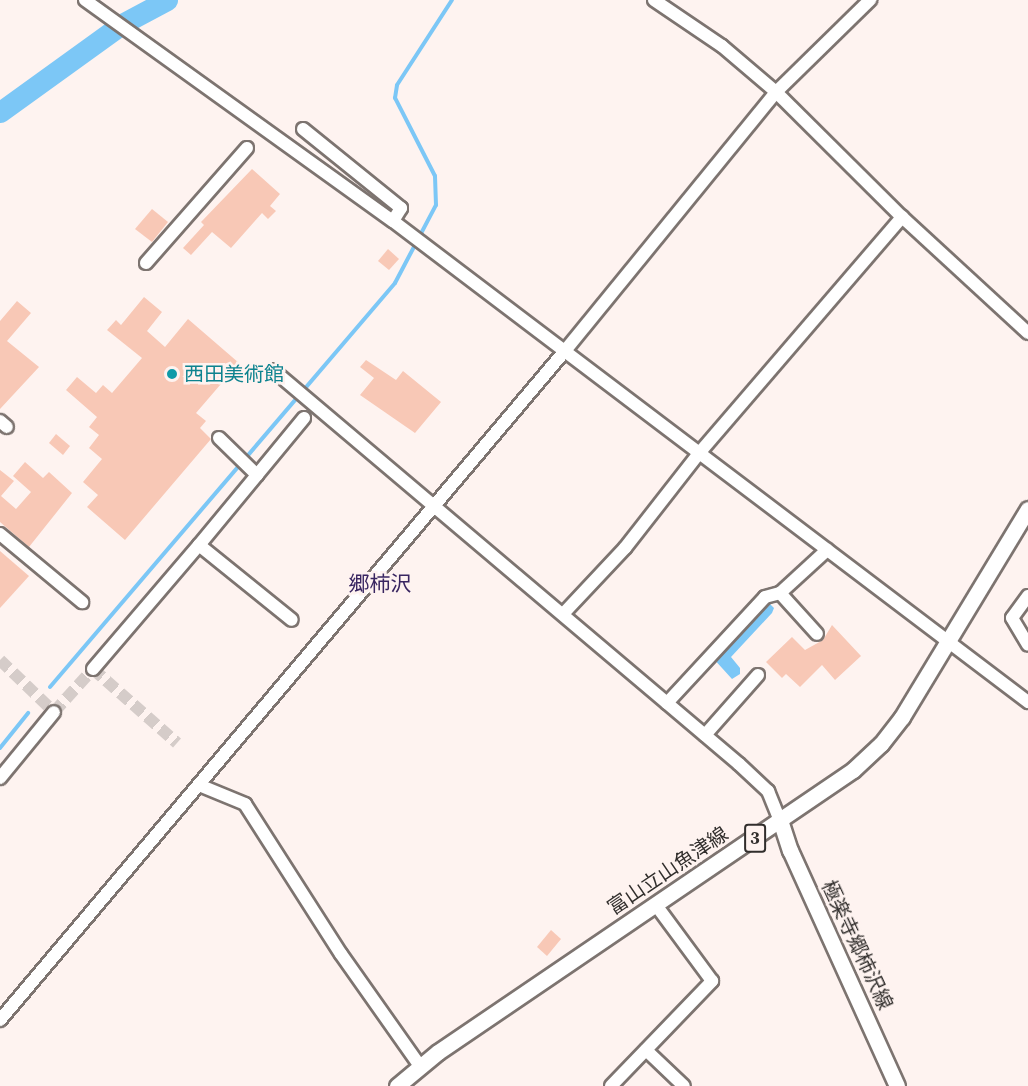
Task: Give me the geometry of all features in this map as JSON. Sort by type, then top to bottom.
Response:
[{"type":"main road","name":"富山立山魚津線","points":[[397,1086],[420,1066],[853,770],[881,744],[949,640],[1028,509]]},
{"type":"main road","name":"極楽寺郷柿沢線","points":[[780,820],[790,850],[897,1086]]},
{"type":"street","points":[[86,0],[393,220],[1028,702]]},
{"type":"street","points":[[654,0],[722,46],[776,92],[902,217],[1028,333]]},
{"type":"street","points":[[0,1020],[564,352],[776,92],[870,0]]},
{"type":"street","points":[[303,129],[401,208],[393,220]]},
{"type":"street","points":[[146,263],[246,148]]},
{"type":"street","points":[[562,614],[625,548],[700,452],[902,217]]},
{"type":"street","points":[[273,370],[705,735],[768,791],[780,820]]},
{"type":"street","points":[[93,669],[304,418]]},
{"type":"street","points":[[219,438],[257,475]]},
{"type":"street","points":[[0,534],[82,603]]},
{"type":"street","points":[[199,545],[292,620]]},
{"type":"street","points":[[668,704],[765,597],[780,593],[827,550]]},
{"type":"street","points":[[780,593],[817,634]]},
{"type":"street","points":[[1028,596],[1012,618],[1028,645]]},
{"type":"street","points":[[705,735],[758,675]]},
{"type":"street","points":[[0,778],[54,712]]},
{"type":"street","points":[[199,785],[245,804],[341,954],[420,1066]]},
{"type":"street","points":[[611,1086],[711,981],[656,905]]},
{"type":"street","points":[[646,1050],[684,1086]]},
{"type":"water","points":[[767,601],[774,608],[772,613],[731,657],[740,668],[740,674],[732,679],[712,657]]},
{"type":"building","points":[[252,169],[280,194],[270,206],[276,211],[268,219],[262,213],[231,248],[212,232],[191,255],[183,248],[204,225],[201,222]]},
{"type":"building","points":[[152,209],[168,222],[152,242],[135,229]]},
{"type":"building","points":[[388,249],[399,259],[389,270],[378,261]]},
{"type":"building","points":[[144,297],[162,312],[147,331],[165,347],[188,319],[239,363],[196,413],[206,421],[200,428],[211,439],[125,540],[87,507],[98,495],[83,482],[102,459],[89,448],[99,435],[89,427],[97,417],[66,390],[77,377],[96,393],[103,385],[112,393],[142,358],[107,330],[116,320],[121,325]]},
{"type":"building","points":[[17,301],[31,313],[7,341],[39,367],[0,409],[0,321]]},
{"type":"building","points":[[366,360],[396,380],[403,371],[441,402],[415,433],[360,395],[374,378],[360,367]]},
{"type":"building","points":[[56,434],[70,446],[63,455],[49,443]]},
{"type":"building","points":[[25,462],[43,478],[49,472],[72,493],[29,547],[0,522],[0,470],[14,481],[1,496],[16,509],[31,492],[13,476]]},
{"type":"building","points":[[0,551],[29,576],[0,608]]},
{"type":"building","points":[[832,625],[861,656],[835,680],[822,665],[800,687],[786,674],[782,678],[766,662],[792,637],[805,650],[823,640]]},
{"type":"building","points":[[551,930],[561,939],[547,956],[537,947]]},
{"type":"waterway","points":[[0,112],[122,24],[167,0]]},
{"type":"waterway","points":[[50,687],[395,283],[436,205],[435,176],[395,98],[397,85],[452,0]]},
{"type":"waterway","points":[[0,748],[28,713]]},
{"type":"tunnel","points":[[0,660],[54,712],[93,669],[177,743]]},
{"type":"place","name":"西田美術館","points":[[172,374]]},
{"type":"district","name":"郷柿沢","points":[[380,584]]}]
